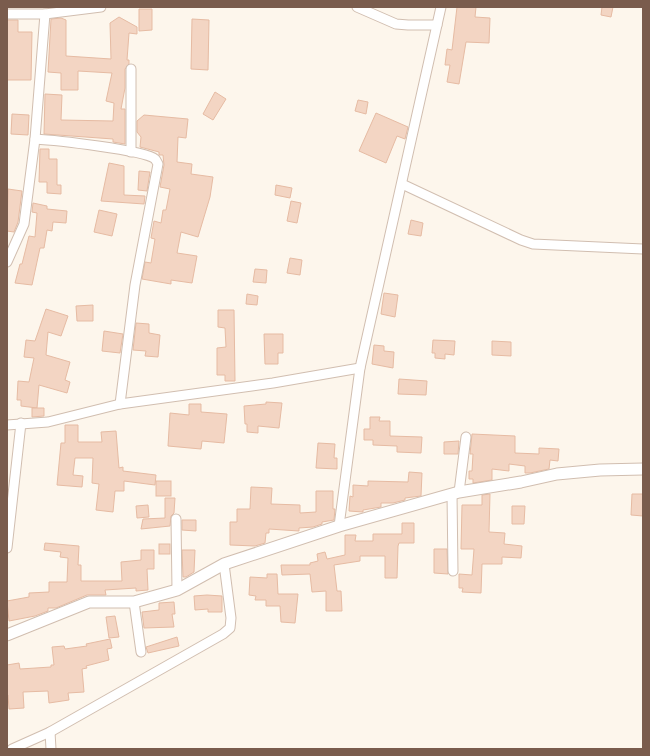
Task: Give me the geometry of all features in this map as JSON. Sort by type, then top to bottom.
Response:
[{"type":"street","points":[[7,14],[45,14],[101,7]]},
{"type":"street","points":[[356,7],[396,24],[408,26],[437,25]]},
{"type":"street","points":[[339,526],[360,368],[441,7]]},
{"type":"street","points":[[7,262],[24,224],[36,139],[45,14]]},
{"type":"street","points":[[131,68],[131,152]]},
{"type":"street","points":[[36,139],[151,156],[156,159],[158,164],[135,285],[120,404]]},
{"type":"street","points":[[402,184],[521,240],[533,244],[643,249]]},
{"type":"street","points":[[7,424],[48,422],[120,404],[273,383],[360,368]]},
{"type":"street","points":[[7,548],[21,423]]},
{"type":"street","points":[[453,571],[456,493],[466,437]]},
{"type":"street","points":[[7,635],[89,602],[134,602],[177,590],[224,564],[339,526],[456,493],[556,474],[600,470],[643,469]]},
{"type":"street","points":[[176,519],[177,590]]},
{"type":"street","points":[[12,749],[50,732],[223,634],[230,628],[231,618],[224,564]]},
{"type":"street","points":[[134,602],[142,652]]},
{"type":"street","points":[[50,732],[50,749]]},
{"type":"building","points":[[457,7],[476,7],[475,17],[490,18],[489,43],[466,42],[459,84],[447,82],[450,65],[445,65],[447,49],[452,50]]},
{"type":"building","points":[[602,7],[613,7],[611,17],[601,15]]},
{"type":"building","points":[[139,9],[152,9],[152,30],[139,31]]},
{"type":"building","points":[[119,17],[137,27],[137,34],[129,33],[127,60],[129,60],[129,64],[125,69],[125,88],[121,109],[125,109],[125,144],[113,142],[113,139],[44,134],[45,94],[62,95],[61,120],[113,121],[114,103],[106,101],[112,73],[78,71],[78,90],[61,90],[61,73],[48,72],[51,19],[61,18],[66,20],[66,56],[111,59],[110,23]]},
{"type":"building","points":[[192,19],[209,20],[208,70],[191,69]]},
{"type":"building","points":[[7,20],[18,20],[18,32],[32,32],[31,80],[7,80]]},
{"type":"building","points":[[215,92],[226,99],[213,120],[203,114]]},
{"type":"building","points":[[358,100],[368,102],[366,114],[355,111]]},
{"type":"building","points":[[376,113],[408,127],[405,139],[397,136],[386,163],[359,151]]},
{"type":"building","points":[[12,114],[29,115],[28,135],[11,134]]},
{"type":"building","points":[[144,115],[188,119],[186,138],[178,137],[177,162],[192,164],[191,174],[213,177],[210,197],[198,237],[181,232],[177,253],[197,256],[192,283],[171,280],[171,284],[142,279],[145,262],[151,263],[155,239],[151,238],[154,221],[161,223],[163,210],[166,210],[170,189],[160,187],[164,165],[163,155],[159,155],[159,152],[140,147],[141,137],[137,132],[137,121]]},
{"type":"building","points":[[40,149],[49,149],[49,159],[57,159],[57,185],[61,185],[61,194],[47,193],[47,182],[39,182]]},
{"type":"building","points":[[109,163],[124,166],[124,195],[145,196],[144,204],[101,201]]},
{"type":"building","points":[[139,171],[150,172],[147,191],[138,190]]},
{"type":"building","points":[[276,185],[292,188],[290,198],[275,195]]},
{"type":"building","points":[[8,189],[22,191],[18,222],[14,232],[7,231]]},
{"type":"building","points":[[291,201],[301,203],[297,223],[287,221]]},
{"type":"building","points":[[33,203],[47,206],[47,209],[67,211],[66,223],[53,222],[52,231],[47,230],[44,248],[40,248],[32,285],[15,283],[20,264],[22,264],[29,236],[35,237],[37,213],[32,212]]},
{"type":"building","points":[[99,210],[117,214],[112,236],[94,232]]},
{"type":"building","points":[[411,220],[423,223],[421,236],[408,234]]},
{"type":"building","points":[[290,258],[302,260],[300,275],[287,273]]},
{"type":"building","points":[[255,269],[267,270],[266,283],[253,282]]},
{"type":"building","points":[[384,293],[398,295],[395,317],[381,314]]},
{"type":"building","points":[[247,294],[258,296],[257,305],[246,304]]},
{"type":"building","points":[[93,305],[93,321],[77,321],[76,306]]},
{"type":"building","points":[[46,309],[68,316],[61,336],[48,332],[46,355],[70,362],[65,380],[70,382],[67,393],[39,385],[37,408],[21,406],[21,400],[17,400],[18,381],[29,382],[34,358],[24,357],[26,340],[35,341]]},
{"type":"building","points":[[218,310],[234,310],[235,381],[225,381],[225,375],[217,375],[217,348],[226,347],[225,328],[218,327]]},
{"type":"building","points":[[136,323],[149,324],[149,333],[160,335],[158,357],[145,356],[146,351],[133,350]]},
{"type":"building","points":[[104,331],[123,334],[120,353],[102,351]]},
{"type":"building","points":[[264,334],[283,334],[283,353],[278,353],[278,364],[265,364]]},
{"type":"building","points":[[433,340],[455,341],[454,355],[445,354],[445,359],[435,358],[435,353],[432,353]]},
{"type":"building","points":[[492,341],[511,342],[511,356],[492,355]]},
{"type":"building","points":[[374,345],[384,346],[384,351],[394,352],[393,368],[372,364]]},
{"type":"building","points":[[399,379],[427,381],[426,395],[398,394]]},
{"type":"building","points":[[266,402],[282,403],[279,428],[258,426],[258,433],[247,432],[244,406],[266,404]]},
{"type":"building","points":[[189,404],[201,404],[201,412],[227,414],[224,443],[202,441],[201,449],[168,446],[170,413],[189,415]]},
{"type":"building","points":[[32,408],[44,408],[44,416],[32,417]]},
{"type":"building","points":[[370,417],[380,417],[379,421],[390,421],[390,436],[422,437],[421,453],[397,452],[397,446],[373,445],[373,440],[364,440],[364,429],[370,429]]},
{"type":"building","points":[[65,425],[78,425],[78,442],[102,442],[101,432],[116,431],[119,468],[123,467],[123,471],[156,475],[155,485],[124,481],[124,491],[115,491],[113,512],[96,510],[99,484],[92,483],[93,458],[75,458],[73,475],[83,476],[82,487],[57,485],[61,443],[65,443]]},
{"type":"building","points":[[472,434],[515,436],[515,453],[539,454],[539,448],[559,449],[558,461],[550,460],[549,469],[530,473],[525,473],[525,466],[509,464],[509,471],[492,469],[492,480],[473,483],[473,479],[469,479],[469,471],[472,471],[473,454],[470,454]]},
{"type":"building","points":[[459,441],[458,454],[444,454],[444,442]]},
{"type":"building","points":[[318,443],[335,444],[334,458],[337,458],[337,469],[316,468]]},
{"type":"building","points":[[409,472],[422,473],[421,496],[405,498],[405,500],[393,503],[381,503],[381,507],[363,510],[363,512],[349,511],[350,496],[353,497],[353,485],[368,486],[368,481],[408,482]]},
{"type":"building","points":[[156,481],[171,481],[171,496],[156,496]]},
{"type":"building","points":[[251,487],[272,488],[271,504],[300,505],[300,513],[316,512],[316,491],[333,491],[333,509],[335,509],[334,520],[322,522],[322,524],[313,527],[299,528],[299,531],[269,529],[269,533],[266,533],[265,543],[255,546],[230,545],[230,522],[237,522],[237,509],[250,509]]},
{"type":"building","points":[[490,494],[489,532],[505,533],[504,544],[522,546],[521,558],[502,557],[502,564],[482,564],[481,593],[462,592],[463,588],[459,588],[459,574],[472,575],[474,549],[461,549],[462,505],[482,505],[482,495]]},
{"type":"building","points":[[632,494],[643,494],[643,516],[631,515]]},
{"type":"building","points":[[165,498],[175,498],[174,513],[171,516],[170,526],[141,529],[143,519],[165,518]]},
{"type":"building","points":[[148,505],[149,517],[137,518],[136,506]]},
{"type":"building","points":[[512,506],[525,506],[524,524],[512,524]]},
{"type":"building","points":[[182,520],[196,520],[196,531],[182,530]]},
{"type":"building","points":[[402,523],[414,523],[414,543],[399,543],[397,578],[385,578],[385,556],[360,556],[360,561],[334,565],[337,591],[341,591],[342,611],[326,611],[326,591],[312,592],[310,574],[282,575],[281,565],[310,565],[310,563],[318,561],[317,554],[325,552],[327,559],[345,555],[345,535],[356,535],[355,541],[373,541],[373,534],[402,534]]},
{"type":"building","points":[[45,543],[79,546],[78,565],[81,565],[81,581],[122,581],[121,562],[141,560],[141,550],[154,550],[154,569],[147,569],[148,590],[136,591],[136,588],[105,590],[106,595],[87,595],[56,608],[48,608],[48,611],[35,616],[9,621],[7,601],[29,597],[29,593],[49,592],[49,582],[67,582],[68,558],[60,557],[61,552],[44,550]]},
{"type":"building","points":[[159,544],[170,544],[170,554],[159,554]]},
{"type":"building","points":[[434,549],[447,549],[448,574],[434,573]]},
{"type":"building","points":[[182,550],[195,550],[194,572],[186,577],[183,577]]},
{"type":"building","points":[[267,574],[277,574],[278,594],[298,594],[295,623],[281,622],[280,606],[266,606],[266,600],[255,600],[256,596],[249,595],[250,577],[267,578]]},
{"type":"building","points":[[194,596],[222,596],[222,612],[208,612],[208,609],[195,610]]},
{"type":"building","points":[[174,602],[175,614],[172,614],[174,627],[144,628],[142,612],[159,610],[159,603]]},
{"type":"building","points":[[115,616],[119,637],[109,638],[106,617]]},
{"type":"building","points":[[177,637],[179,646],[148,653],[146,647]]},
{"type":"building","points":[[110,639],[112,648],[107,649],[109,660],[86,666],[87,668],[82,669],[84,692],[68,693],[69,700],[49,703],[48,691],[23,692],[24,708],[9,709],[7,695],[7,665],[19,663],[20,669],[51,667],[51,665],[54,665],[52,647],[64,646],[65,649],[87,646],[86,644]]}]
